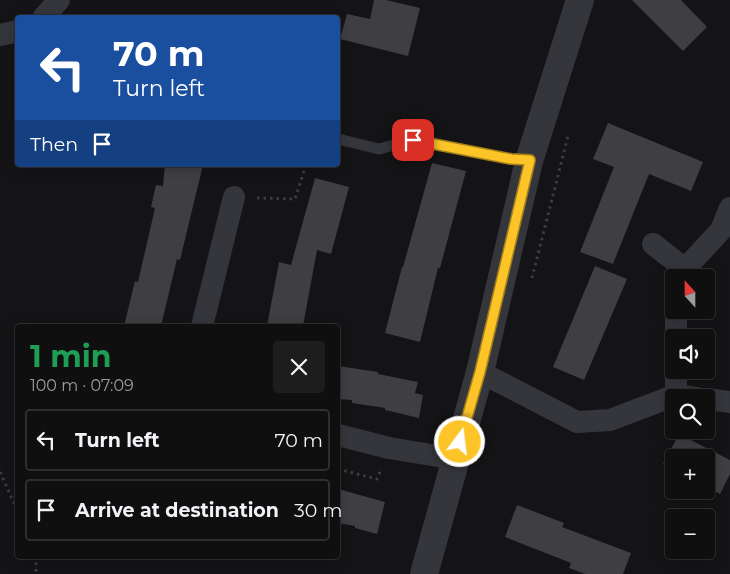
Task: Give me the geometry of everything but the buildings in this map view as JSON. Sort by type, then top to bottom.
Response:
[{"type":"street","points":[[46,15],[59,0]]},
{"type":"street","points":[[424,574],[480,372],[530,160],[580,0]]},
{"type":"street","points":[[0,35],[15,32]]},
{"type":"street","points":[[202,324],[234,197]]},
{"type":"street","points":[[687,269],[721,230],[730,208]]},
{"type":"street","points":[[653,244],[680,269]]},
{"type":"street","points":[[480,372],[577,422],[610,420],[665,403]]},
{"type":"street","points":[[715,400],[730,402]]},
{"type":"street","points":[[340,436],[389,448],[456,459]]},
{"type":"lane","points":[[340,139],[379,149],[413,140],[511,159],[530,160]]},
{"type":"path","points":[[532,278],[568,133]]},
{"type":"path","points":[[234,197],[295,199],[305,167]]},
{"type":"path","points":[[0,472],[15,505]]},
{"type":"path","points":[[36,559],[36,574]]},
{"type":"route","points":[[413,140],[511,159],[530,160],[480,372],[460,442]]}]
